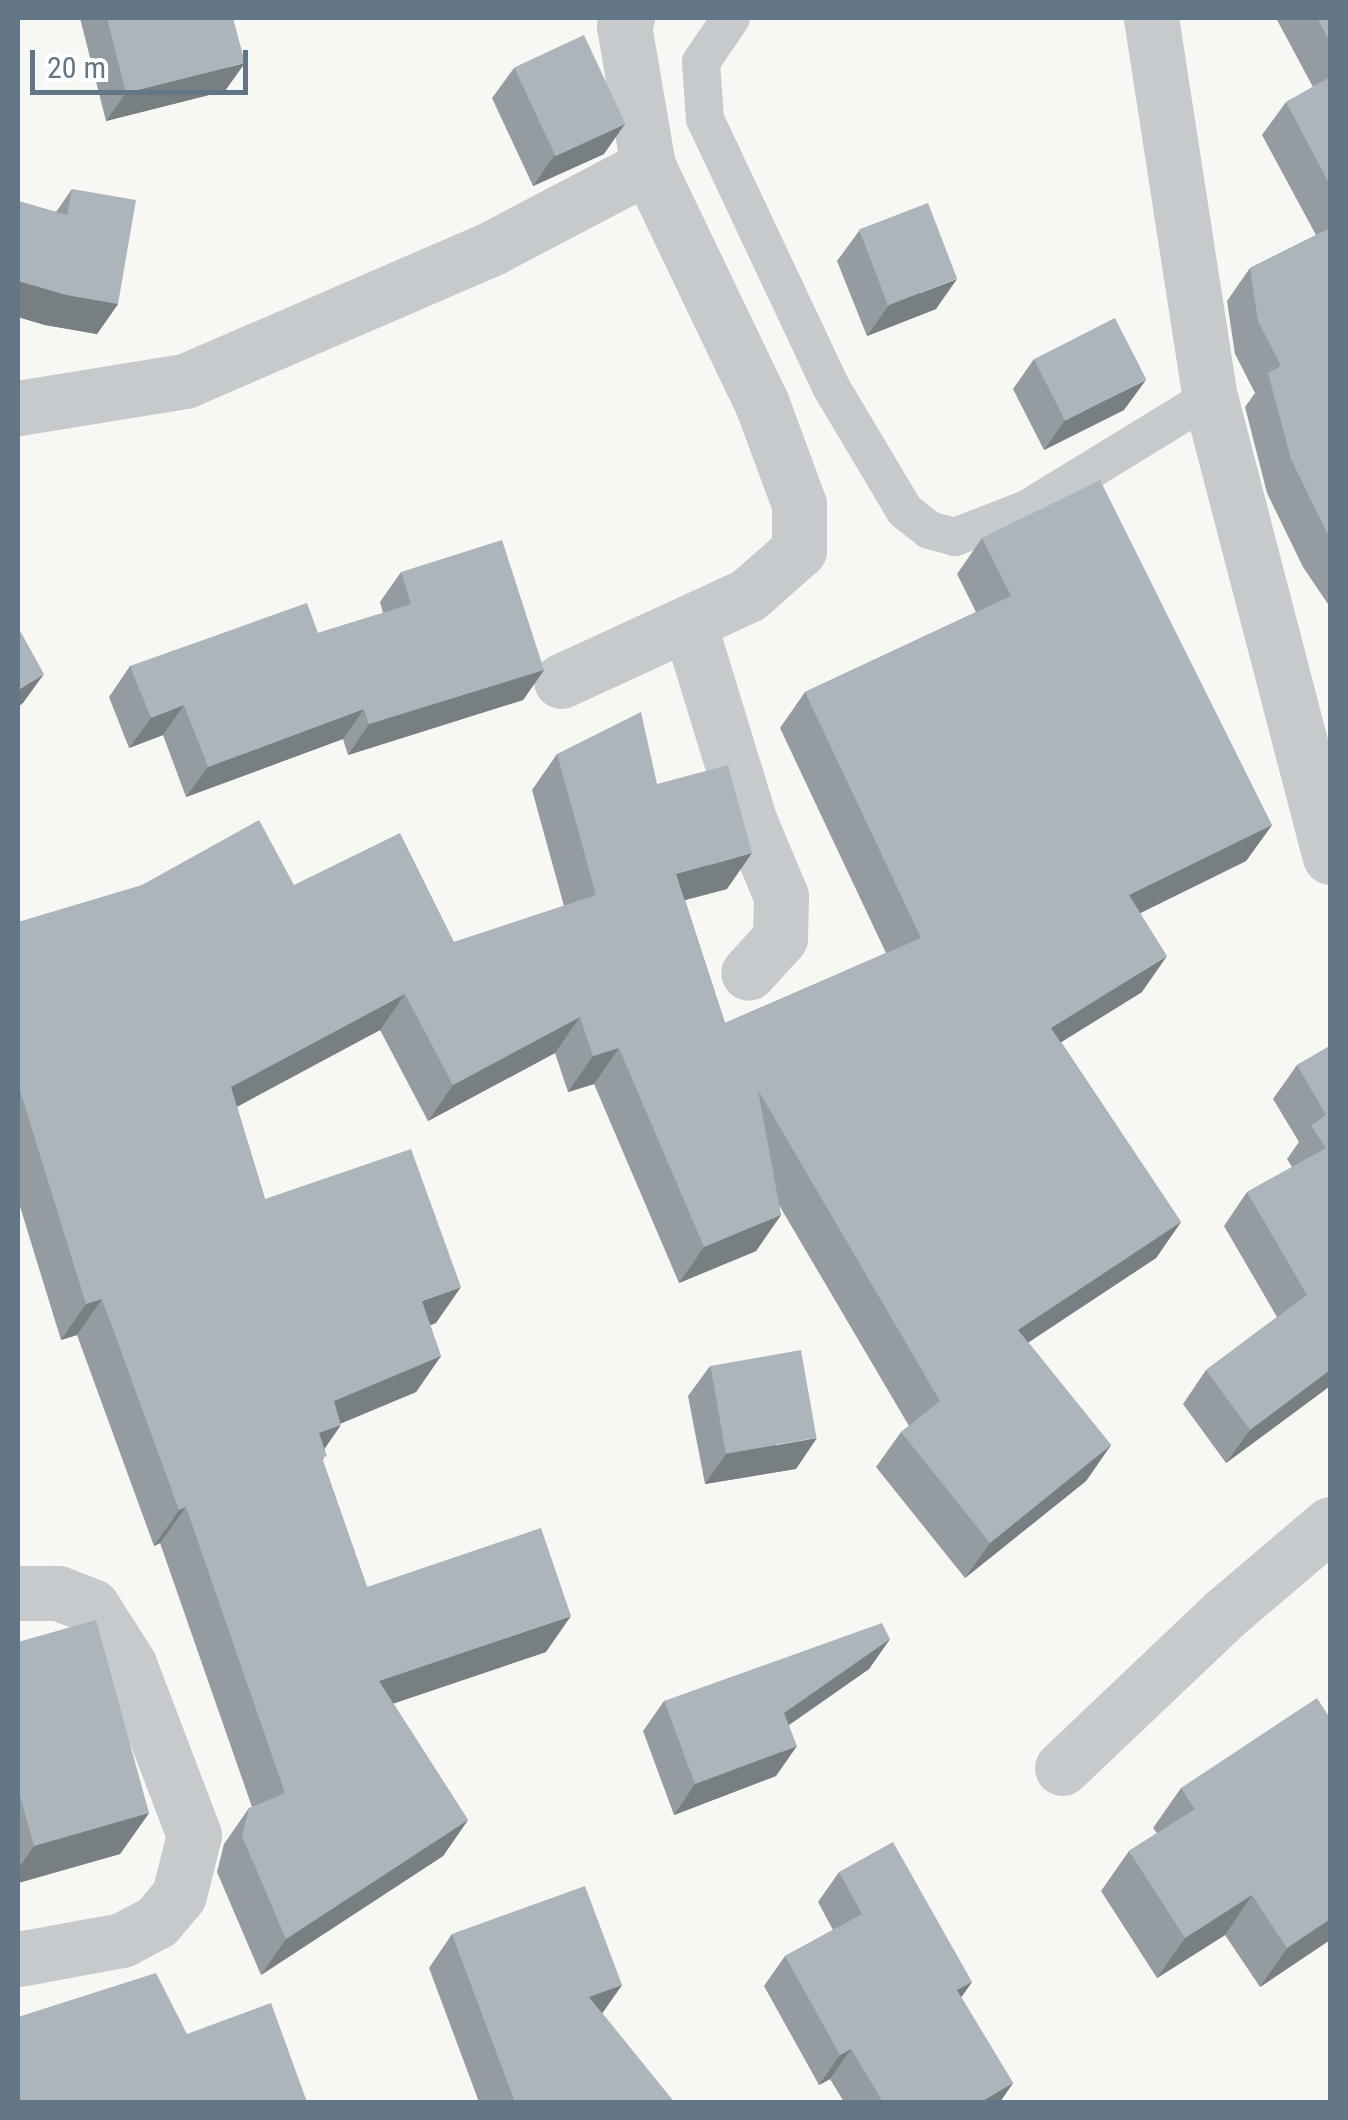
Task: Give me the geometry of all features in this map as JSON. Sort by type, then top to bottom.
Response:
[{"type":"street","points":[[561,681],[748,595],[799,550],[798,504],[762,404],[648,166],[624,26],[627,18]]},
{"type":"street","points":[[1151,18],[1210,397],[1330,857]]},
{"type":"street","points":[[18,408],[185,381],[494,247],[648,166]]},
{"type":"street","points":[[689,622],[750,822],[780,896],[780,938],[748,973]]},
{"type":"street","points":[[1062,1768],[1224,1614],[1330,1524]]},
{"type":"street","points":[[18,1593],[58,1593],[92,1606],[129,1664],[194,1835],[179,1895],[156,1922],[122,1940],[18,1960]]},
{"type":"lane","points":[[731,18],[701,62],[704,118],[830,386],[905,510],[928,530],[954,537],[1027,509],[1210,397]]},
{"type":"building","points":[[107,18],[233,18],[245,63],[126,93]]},
{"type":"building","points":[[1317,18],[1330,18],[1330,42]]},
{"type":"building","points":[[584,35],[625,124],[556,156],[514,68]]},
{"type":"building","points":[[1330,77],[1330,185],[1286,102]]},
{"type":"building","points":[[72,189],[136,200],[118,304],[18,281],[18,201],[67,215]]},
{"type":"building","points":[[928,203],[957,279],[888,305],[859,230]]},
{"type":"building","points":[[1330,228],[1330,539],[1291,459],[1268,373],[1281,366],[1258,321],[1250,268]]},
{"type":"building","points":[[1115,318],[1146,379],[1065,421],[1034,359]]},
{"type":"building","points":[[1100,480],[1272,825],[1129,895],[1167,956],[1051,1028],[1181,1222],[1018,1330],[1111,1445],[990,1543],[901,1432],[940,1401],[758,1090],[781,1215],[704,1247],[619,1048],[593,1056],[580,1017],[453,1085],[405,994],[231,1087],[265,1199],[411,1149],[461,1287],[422,1301],[441,1356],[334,1401],[341,1425],[319,1433],[327,1456],[322,1458],[367,1587],[541,1528],[571,1616],[379,1681],[468,1820],[286,1939],[242,1836],[249,1808],[285,1793],[186,1507],[179,1510],[102,1299],[86,1304],[18,1084],[18,922],[142,885],[259,820],[294,885],[400,833],[454,942],[596,895],[557,754],[641,712],[657,784],[728,765],[752,853],[676,874],[725,1023],[921,938],[805,692],[1011,596],[982,538]]},
{"type":"building","points":[[502,540],[544,670],[369,724],[364,709],[208,767],[184,705],[151,718],[130,666],[307,603],[318,633],[411,604],[401,572]]},
{"type":"building","points":[[18,627],[44,674],[18,690]]},
{"type":"building","points":[[1330,1046],[1330,1370],[1250,1430],[1206,1370],[1307,1295],[1247,1192],[1326,1148],[1311,1126],[1326,1115],[1297,1065]]},
{"type":"building","points":[[801,1350],[816,1438],[726,1454],[710,1366]]},
{"type":"building","points":[[96,1620],[149,1813],[34,1846],[18,1797],[18,1642]]},
{"type":"building","points":[[882,1623],[890,1639],[784,1713],[797,1746],[695,1784],[664,1701]]},
{"type":"building","points":[[1317,1698],[1330,1718],[1330,1919],[1287,1948],[1252,1895],[1185,1938],[1129,1851],[1195,1809],[1181,1788]]},
{"type":"building","points":[[893,1842],[972,1982],[957,1990],[1013,2083],[981,2102],[883,2102],[851,2049],[840,2055],[785,1956],[862,1914],[839,1872]]},
{"type":"building","points":[[585,1886],[622,1985],[589,1997],[674,2102],[515,2102],[452,1934]]},
{"type":"building","points":[[156,1973],[187,2034],[271,2003],[307,2102],[18,2102],[18,2017]]}]
